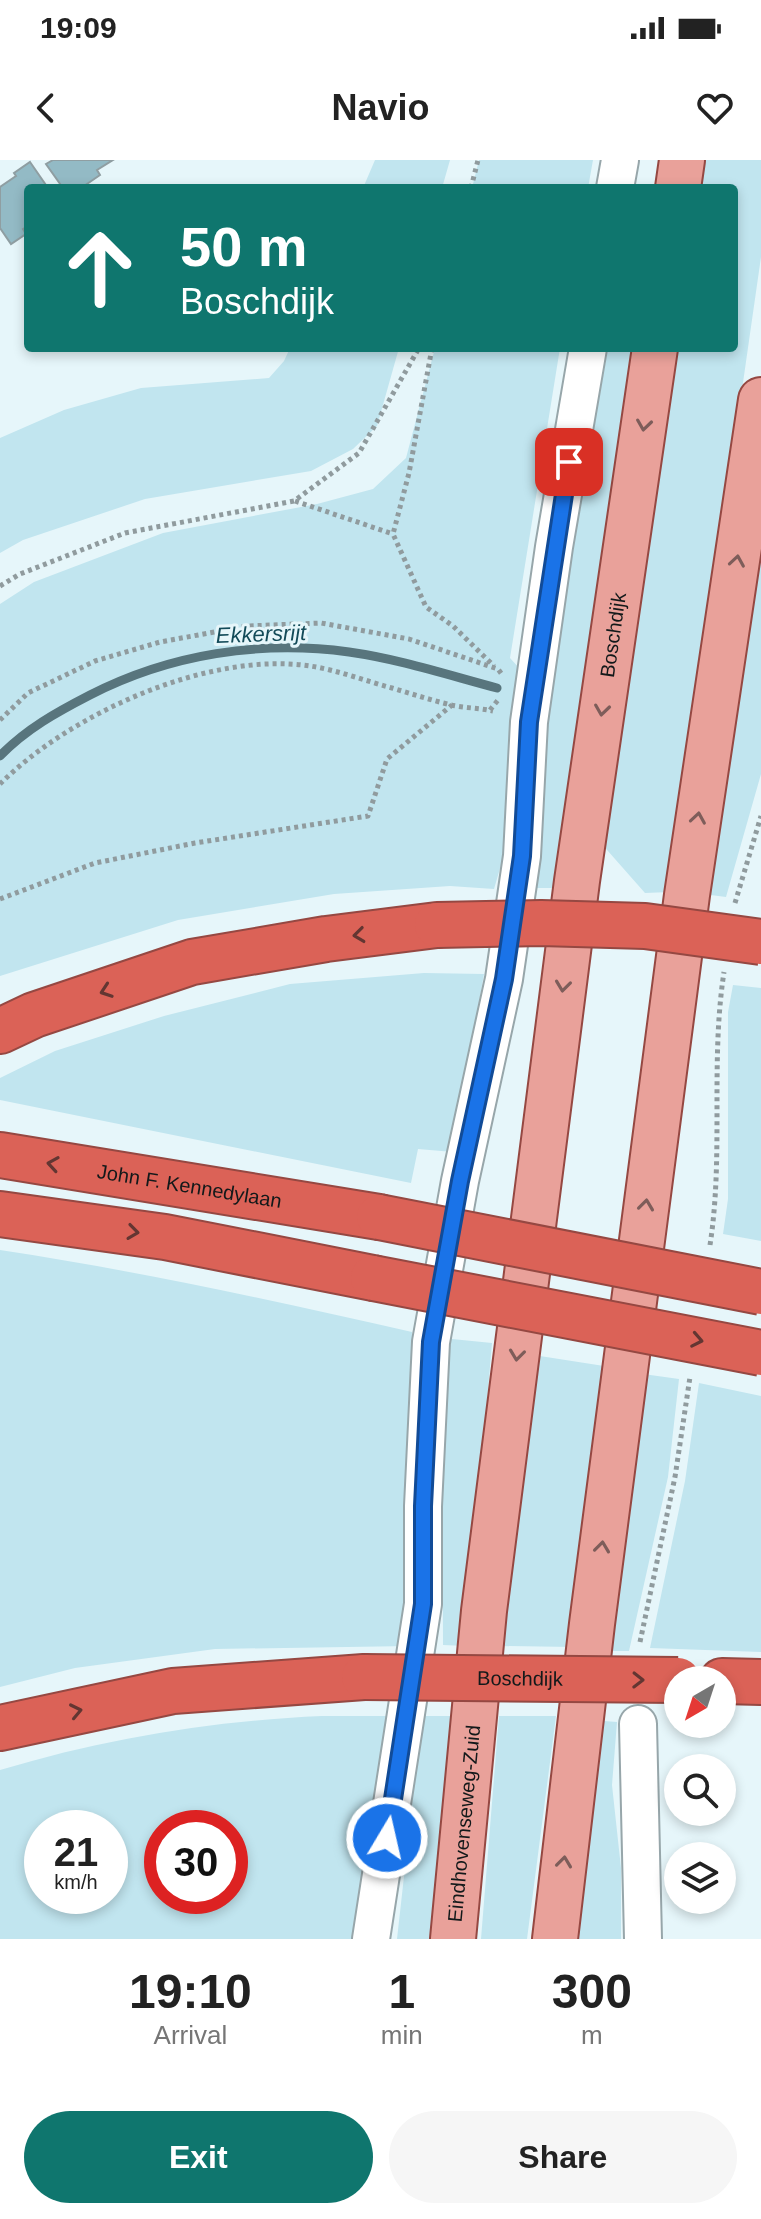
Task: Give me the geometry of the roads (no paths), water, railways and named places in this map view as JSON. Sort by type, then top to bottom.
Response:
[{"type":"highway","points":[[0,1031],[34,1015],[192,962],[326,939],[437,925],[541,923],[645,926],[761,942]]},
{"type":"highway","name":"John F. Kennedylaan","points":[[0,1155],[379,1217],[761,1292]]},
{"type":"highway","points":[[0,1214],[165,1237],[761,1353]]},
{"type":"highway","name":"Boschdijk","points":[[0,1728],[173,1691],[364,1677],[664,1680]]},
{"type":"highway","points":[[736,1681],[761,1682]]},
{"type":"main road","points":[[679,184],[682,160]]},
{"type":"main road","name":"Boschdijk","points":[[484,1611],[575,897],[654,352]]},
{"type":"main road","points":[[555,1939],[592,1624],[687,895],[761,400]]},
{"type":"main road","name":"Eindhovenseweg-Zuid","points":[[453,1939],[484,1611]]},
{"type":"street","points":[[616,184],[620,160]]},
{"type":"street","points":[[371,1939],[423,1604],[423,1506],[431,1342],[460,1181],[504,979],[522,856],[529,722],[554,547],[587,352]]},
{"type":"street","points":[[638,1724],[643,1939]]},
{"type":"waterway","name":"Ekkersrijt","points":[[0,756],[31,729],[90,695],[152,669],[216,654],[282,648],[349,652],[405,663],[497,688]]}]
